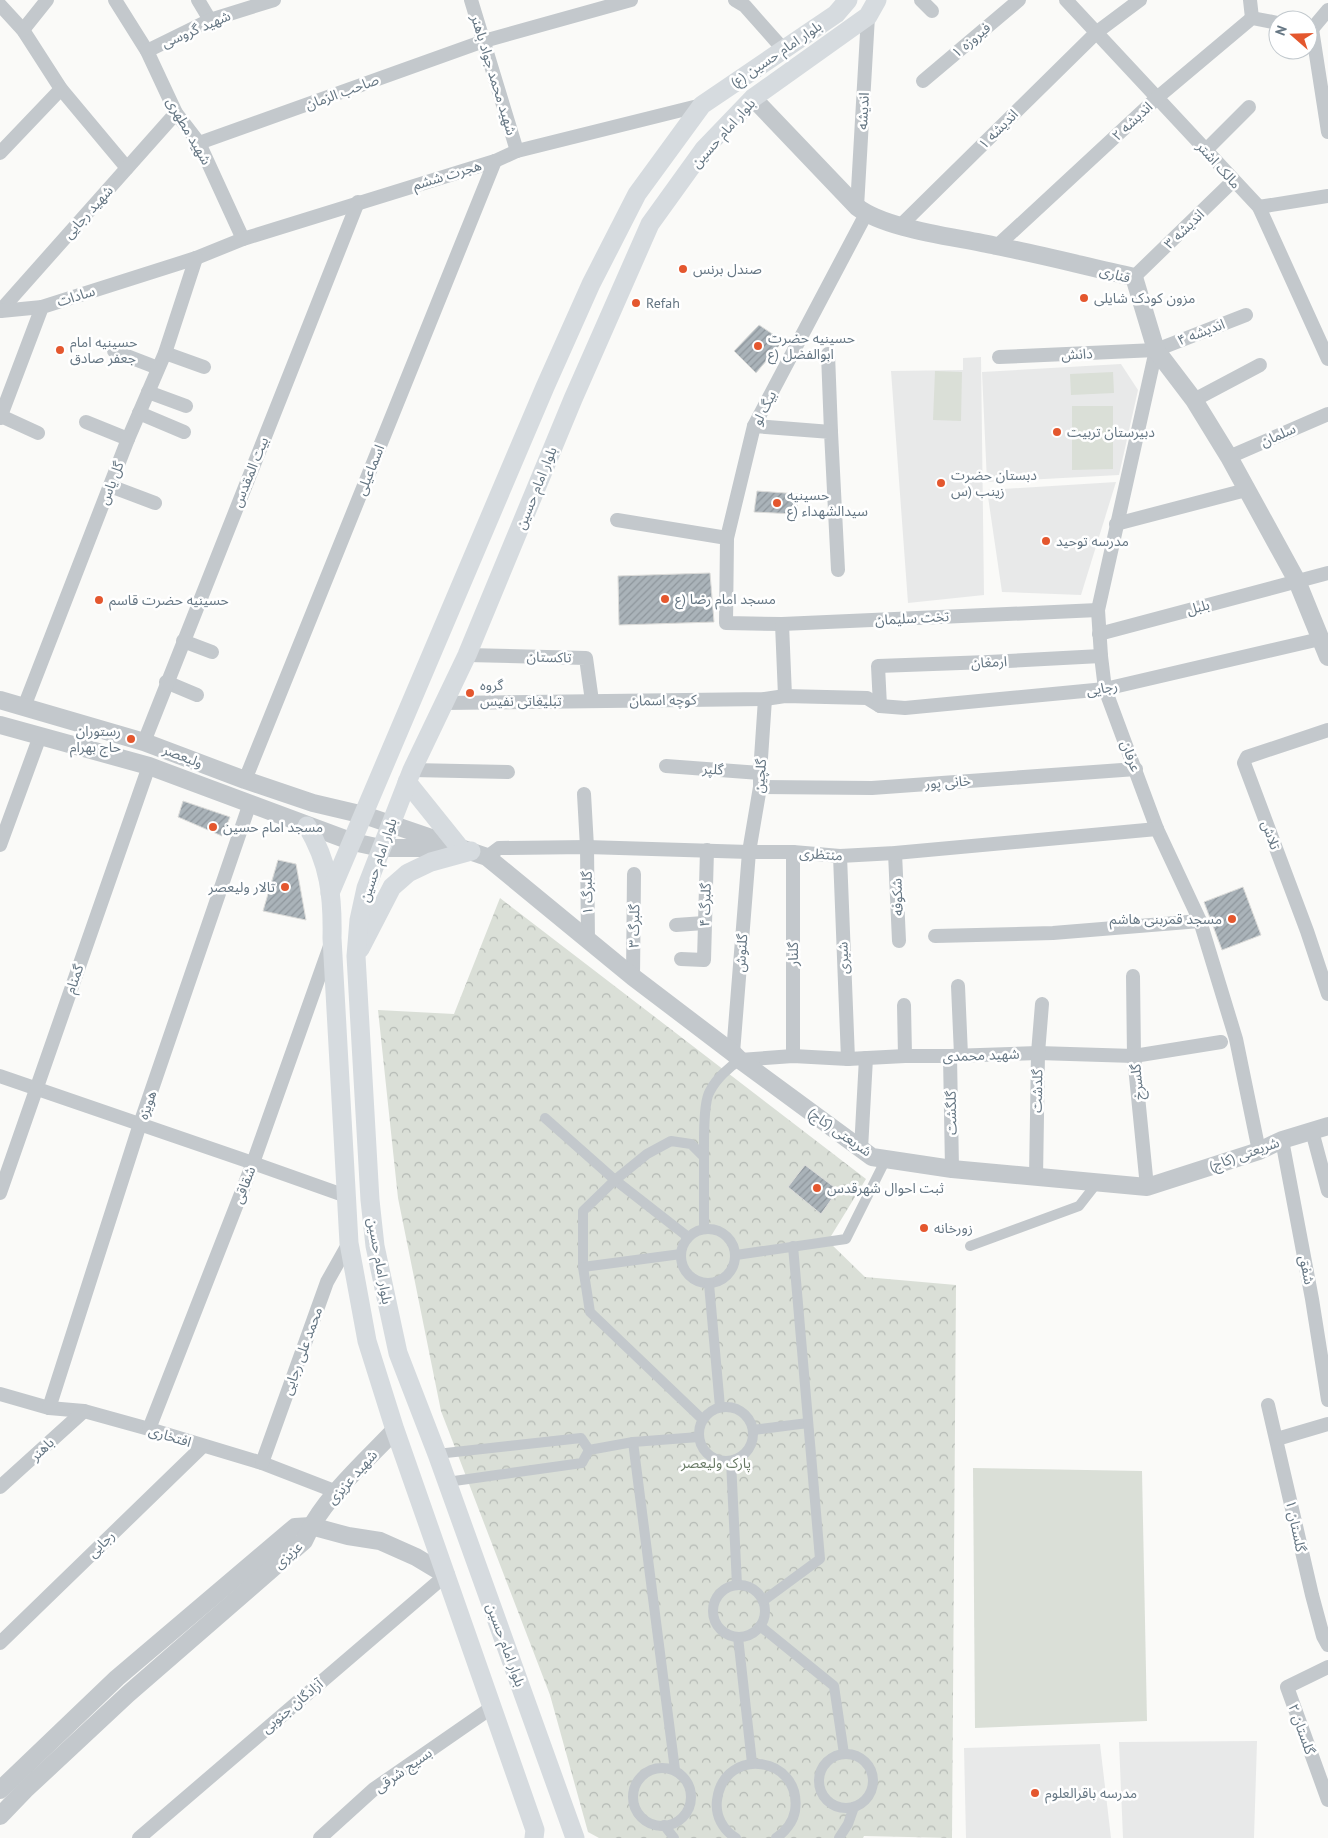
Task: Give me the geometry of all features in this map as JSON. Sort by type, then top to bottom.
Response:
[{"type":"main road","name":"بلوار امام حسین (ع)","points":[[702,105],[836,14],[848,0]]},
{"type":"main road","name":"بلوار امام حسین","points":[[575,1838],[437,1454],[398,1353],[374,1246],[356,956],[359,920],[366,888],[410,776],[467,655],[573,399],[650,224],[704,149],[753,98],[873,8]]},
{"type":"main road","name":"بلوار امام حسین","points":[[534,1838],[535,1830],[395,1430],[367,1341],[349,1243],[332,938],[333,906],[330,893],[545,387],[591,284],[638,194],[702,105]]},
{"type":"main road","points":[[545,387],[573,399]]},
{"type":"main road","points":[[356,956],[392,887],[408,873],[431,862],[473,852],[410,776]]},
{"type":"main road","points":[[307,826],[325,863],[330,893]]},
{"type":"street","points":[[23,30],[47,0]]},
{"type":"street","name":"شهید مطهری","points":[[115,0],[147,51],[176,113],[199,143],[243,239]]},
{"type":"street","points":[[198,0],[210,20]]},
{"type":"street","name":"شهید گروسی","points":[[147,51],[210,20],[274,0]]},
{"type":"street","name":"شهید محمد جواد باهنر","points":[[471,0],[516,151]]},
{"type":"street","name":"صاحب الزمان","points":[[199,143],[484,42],[631,0]]},
{"type":"street","points":[[735,0],[745,6],[783,49]]},
{"type":"street","points":[[921,0],[932,11]]},
{"type":"street","name":"فیروزه ۱","points":[[923,81],[1019,0]]},
{"type":"street","name":"مالک اشتر","points":[[1066,0],[1259,207],[1328,359]]},
{"type":"street","name":"اندیشه ۱","points":[[900,226],[1097,32],[1140,0]]},
{"type":"street","points":[[1250,0],[1252,18],[1268,21]]},
{"type":"street","points":[[0,5],[23,30],[61,89],[127,168]]},
{"type":"street","name":"اندیشه","points":[[862,210],[873,8]]},
{"type":"street","points":[[1318,20],[1328,10]]},
{"type":"street","name":"اندیشه ۲","points":[[997,246],[1158,97],[1252,18]]},
{"type":"street","points":[[1316,60],[1328,132]]},
{"type":"street","points":[[0,153],[61,89]]},
{"type":"street","name":"قناری","points":[[753,98],[862,210],[900,226],[1134,277],[1156,350],[1194,400],[1229,457],[1298,581],[1328,657]]},
{"type":"street","name":"هجرت ششم","points":[[196,258],[243,239],[495,161],[516,151],[702,105]]},
{"type":"street","points":[[1206,150],[1248,107]]},
{"type":"street","name":"شهید رجایی","points":[[0,311],[176,113]]},
{"type":"street","name":"اسماعیلی","points":[[245,780],[495,161]]},
{"type":"street","name":"اندیشه ۳","points":[[1134,277],[1234,181]]},
{"type":"street","points":[[1259,207],[1328,196]]},
{"type":"street","name":"بیت المقدس","points":[[144,742],[166,682],[358,202]]},
{"type":"street","name":"بیگ لو","points":[[726,623],[728,538],[754,426],[862,210]]},
{"type":"street","name":"سادات","points":[[0,417],[42,307],[196,258]]},
{"type":"street","name":"گل یاس","points":[[24,707],[128,439],[164,353],[196,258]]},
{"type":"street","points":[[0,311],[42,307]]},
{"type":"street","name":"اندیشه ۴","points":[[1156,350],[1246,315]]},
{"type":"street","name":"دانش","points":[[998,357],[1156,350]]},
{"type":"street","name":"عرفان","points":[[1156,350],[1098,610],[1105,689],[1157,829],[1200,921],[1236,1039],[1259,1151]]},
{"type":"street","points":[[114,351],[158,368]]},
{"type":"street","points":[[164,353],[204,367]]},
{"type":"street","points":[[828,354],[838,570]]},
{"type":"street","points":[[1194,400],[1260,365]]},
{"type":"street","points":[[148,392],[186,406]]},
{"type":"street","points":[[140,413],[184,432]]},
{"type":"street","name":"سلمان","points":[[1229,457],[1328,414]]},
{"type":"street","points":[[0,417],[38,433]]},
{"type":"street","points":[[86,422],[128,439]]},
{"type":"street","points":[[754,426],[831,432]]},
{"type":"street","points":[[110,486],[155,503]]},
{"type":"street","points":[[1116,524],[1246,490]]},
{"type":"street","points":[[617,520],[728,538]]},
{"type":"street","name":"بلبل","points":[[1099,634],[1328,573]]},
{"type":"street","name":"تخت سلیمان","points":[[726,623],[782,624],[1098,610]]},
{"type":"street","points":[[782,624],[786,696]]},
{"type":"street","name":"رجایی","points":[[880,706],[905,708],[1105,689],[1320,639]]},
{"type":"street","points":[[183,641],[212,652]]},
{"type":"street","name":"تاکستان","points":[[467,655],[586,658],[592,701]]},
{"type":"street","name":"ارمغان","points":[[880,706],[878,666],[1101,656]]},
{"type":"street","points":[[166,682],[197,696]]},
{"type":"street","name":"کوچه اسمان","points":[[444,703],[766,698],[786,696],[867,698],[880,706]]},
{"type":"street","name":"گلچین","points":[[748,852],[760,780],[766,698]]},
{"type":"street","name":"ولیعصر","points":[[0,700],[144,742],[313,803],[391,823]]},
{"type":"street","name":"ولیعصر","points":[[0,725],[149,766],[353,842],[381,848],[473,852]]},
{"type":"street","name":"تلاش","points":[[1328,730],[1247,757],[1244,763],[1307,931],[1328,994]]},
{"type":"street","points":[[0,845],[40,736]]},
{"type":"street","name":"گمنام","points":[[0,1193],[149,766]]},
{"type":"street","name":"گلپر","points":[[666,766],[760,780]]},
{"type":"street","name":"خانی پور","points":[[760,780],[872,788],[1136,769]]},
{"type":"street","points":[[410,776],[508,772]]},
{"type":"street","name":"گلبرگ ۱","points":[[584,794],[587,847],[588,940]]},
{"type":"street","points":[[307,826],[313,803]]},
{"type":"street","name":"هویزه","points":[[49,1408],[140,1124],[250,804]]},
{"type":"street","name":"شریعتی (کاج)","points":[[391,823],[473,852],[736,1056],[872,1157],[952,1170],[1148,1187],[1259,1151],[1282,1140],[1320,1129]]},
{"type":"street","name":"منتظری","points":[[473,852],[500,848],[587,847],[793,852],[840,856],[896,853],[1157,829]]},
{"type":"street","name":"گلبرگ ۴","points":[[681,959],[704,960],[707,850]]},
{"type":"street","name":"گلنوش","points":[[736,1056],[748,852]]},
{"type":"street","name":"گلنار","points":[[793,852],[793,1056]]},
{"type":"street","name":"شکوفه","points":[[896,853],[899,941]]},
{"type":"street","name":"شیری","points":[[840,856],[848,1059]]},
{"type":"street","name":"گلبرگ ۳","points":[[633,977],[634,874]]},
{"type":"street","points":[[935,936],[1053,933],[1200,921]]},
{"type":"street","points":[[676,925],[704,923]]},
{"type":"street","name":"شقاقی","points":[[149,1429],[253,1163],[332,938]]},
{"type":"street","name":"گلسرخ","points":[[1133,976],[1134,1056],[1148,1187]]},
{"type":"street","name":"گلگشت","points":[[952,1170],[958,986]]},
{"type":"street","name":"گلدشت","points":[[1036,1178],[1038,1053],[1042,1004]]},
{"type":"street","points":[[904,1005],[905,1056]]},
{"type":"street","name":"شهید محمدی","points":[[736,1056],[793,1056],[848,1059],[1038,1053],[1134,1056],[1221,1042]]},
{"type":"street","points":[[704,1229],[704,1122],[709,1092],[736,1056]]},
{"type":"street","points":[[861,1149],[866,1058]]},
{"type":"street","points":[[0,1076],[346,1196]]},
{"type":"street","points":[[545,1118],[615,1180],[688,1237]]},
{"type":"street","points":[[1320,1129],[1328,1191]]},
{"type":"street","name":"شفق","points":[[1282,1140],[1312,1299],[1328,1400]]},
{"type":"street","points":[[702,1419],[590,1312],[584,1267],[583,1211],[615,1180],[647,1154],[671,1141],[691,1144],[704,1157]]},
{"type":"street","points":[[736,1255],[846,1239],[886,1159]]},
{"type":"street","points":[[970,1246],[1078,1206],[1097,1183]]},
{"type":"street","points":[[704,1229],[714,1229],[730,1238],[736,1255],[731,1272],[725,1278],[709,1284],[692,1278],[682,1264],[681,1254],[683,1245],[688,1237],[704,1229]]},
{"type":"street","name":"محمد علی رجایی","points":[[262,1463],[327,1282],[349,1243]]},
{"type":"street","points":[[763,1601],[820,1559],[793,1246]]},
{"type":"street","points":[[584,1267],[681,1254]]},
{"type":"street","points":[[709,1284],[720,1407]]},
{"type":"street","name":"افتخاری","points":[[2,1397],[49,1408],[84,1411],[149,1429],[262,1463],[337,1492]]},
{"type":"street","name":"گلستان ۱","points":[[1268,1405],[1312,1595],[1323,1636],[1328,1646]]},
{"type":"street","points":[[729,1406],[745,1414],[753,1430],[753,1438],[746,1453],[731,1461],[722,1461],[706,1453],[701,1446],[699,1437],[702,1419],[707,1413],[720,1407],[729,1406]]},
{"type":"street","name":"باهنر","points":[[0,1487],[84,1411]]},
{"type":"street","points":[[753,1430],[808,1423]]},
{"type":"street","points":[[1277,1439],[1328,1424]]},
{"type":"street","name":"شهید عزیزی","points":[[311,1526],[337,1492],[395,1430]]},
{"type":"street","points":[[589,1450],[633,1442],[699,1437]]},
{"type":"street","points":[[437,1454],[581,1438],[589,1450]]},
{"type":"street","points":[[633,1442],[675,1770]]},
{"type":"street","name":"رجایی","points":[[0,1643],[203,1446]]},
{"type":"street","points":[[447,1482],[582,1463],[589,1450]]},
{"type":"street","points":[[731,1461],[737,1585]]},
{"type":"street","points":[[311,1526],[348,1536],[380,1541],[416,1557],[446,1575]]},
{"type":"street","name":"عزیزی","points":[[0,1790],[117,1678],[295,1528],[311,1526]]},
{"type":"street","name":"عزیزی","points":[[0,1816],[25,1790],[128,1694],[304,1541],[311,1526]]},
{"type":"street","name":"آزادگان جنوبی","points":[[139,1838],[446,1575]]},
{"type":"street","points":[[737,1585],[753,1588],[763,1601],[765,1610],[760,1626],[754,1632],[738,1637],[729,1635],[722,1630],[714,1616],[714,1607],[721,1592],[728,1587],[737,1585]]},
{"type":"street","points":[[760,1626],[834,1686],[844,1754]]},
{"type":"street","points":[[738,1637],[752,1763]]},
{"type":"street","name":"گلستان ۲","points":[[1328,1667],[1287,1687],[1328,1800]]},
{"type":"street","points":[[117,1678],[128,1694]]},
{"type":"street","name":"بسیج شرقی","points":[[320,1838],[374,1789],[491,1708]]},
{"type":"street","points":[[844,1754],[853,1754],[868,1764],[874,1780],[869,1797],[854,1808],[845,1809],[836,1807],[828,1802],[822,1795],[819,1786],[822,1768],[835,1756],[844,1754]]},
{"type":"street","points":[[736,1838],[723,1826],[718,1815],[716,1804],[718,1792],[730,1772],[740,1766],[752,1763],[765,1764],[778,1769],[788,1778],[794,1790],[796,1803],[794,1816],[788,1828],[776,1838]]},
{"type":"street","points":[[656,1768],[675,1770],[683,1776],[691,1794],[691,1803],[687,1811],[681,1818],[664,1826],[655,1825],[647,1821],[640,1815],[635,1806],[635,1788],[647,1772],[656,1768]]},
{"type":"street","points":[[839,1838],[848,1824],[854,1808]]},
{"type":"street","points":[[664,1826],[674,1838]]},
{"type":"shaded area","name":"دبستان حضرت زینب (س","points":[[981,357],[984,595],[908,603],[891,371],[963,370],[963,358]]},
{"type":"shaded area","name":"دبیرستان تربیت","points":[[1121,364],[1138,390],[1119,475],[987,482],[982,372]]},
{"type":"shaded area","name":"مدرسه توحید","points":[[1116,482],[1081,595],[1002,592],[987,490]]},
{"type":"shaded area","points":[[1257,1741],[1254,1838],[1123,1838],[1119,1742]]},
{"type":"shaded area","name":"مدرسه باقرالعلوم","points":[[1100,1744],[1111,1838],[966,1838],[964,1748]]},
{"type":"green space","points":[[935,371],[962,372],[961,421],[933,420]]},
{"type":"green space","points":[[1113,372],[1114,393],[1071,395],[1070,374]]},
{"type":"green space","points":[[1072,406],[1113,406],[1113,469],[1072,470]]},
{"type":"green space","name":"پارک ولیعصر","points":[[500,898],[866,1179],[828,1241],[865,1277],[956,1285],[952,1838],[864,1836],[863,1838],[599,1838],[588,1832],[550,1695],[441,1411],[398,1198],[378,1010],[454,1014]]},
{"type":"green space","points":[[973,1468],[1142,1471],[1147,1721],[975,1728]]},
{"type":"building","name":"حسینیه حضرت ابوالفضل (ع","points":[[759,325],[783,341],[756,373],[734,351]]},
{"type":"building","name":"حسینیه سیدالشهداء (ع","points":[[757,491],[799,494],[796,514],[754,512]]},
{"type":"building","name":"مسجد امام رضا (ع","points":[[710,573],[714,622],[619,625],[618,576]]},
{"type":"building","name":"مسجد امام حسین","points":[[183,801],[230,817],[222,836],[178,817]]},
{"type":"building","name":"تالار ولیعصر","points":[[278,860],[296,864],[306,920],[263,911]]},
{"type":"building","name":"مسجد قمربنی هاشم","points":[[1243,887],[1261,935],[1222,950],[1204,902]]},
{"type":"building","points":[[805,1165],[838,1190],[821,1214],[788,1187]]},
{"type":"place","name":"صندل برنس","points":[[683,269]]},
{"type":"place","name":"مزون کودک شایلی","points":[[1084,298]]},
{"type":"place","name":"Refah","points":[[636,303]]},
{"type":"place","name":"حسینیه حضرت ابوالفضل (ع","points":[[758,346]]},
{"type":"place","name":"حسینیه امام جعفر صادق","points":[[60,350]]},
{"type":"place","name":"دبیرستان تربیت","points":[[1057,432]]},
{"type":"place","name":"دبستان حضرت زینب (س","points":[[941,483]]},
{"type":"place","name":"حسینیه سیدالشهداء (ع","points":[[777,503]]},
{"type":"place","name":"مدرسه توحید","points":[[1046,541]]},
{"type":"place","name":"مسجد امام رضا (ع","points":[[665,599]]},
{"type":"place","name":"حسینیه حضرت قاسم","points":[[99,600]]},
{"type":"place","name":"گروه تبلیغاتی نفیس","points":[[470,693]]},
{"type":"place","name":"رستوران حاج بهرام","points":[[131,739]]},
{"type":"place","name":"مسجد امام حسین","points":[[213,827]]},
{"type":"place","name":"تالار ولیعصر","points":[[285,887]]},
{"type":"place","name":"مسجد قمربنی هاشم","points":[[1232,919]]},
{"type":"place","name":"ثبت احوال شهرقدس","points":[[817,1188]]},
{"type":"place","name":"زورخانه","points":[[924,1228]]},
{"type":"place","name":"مدرسه باقرالعلوم","points":[[1035,1793]]}]
